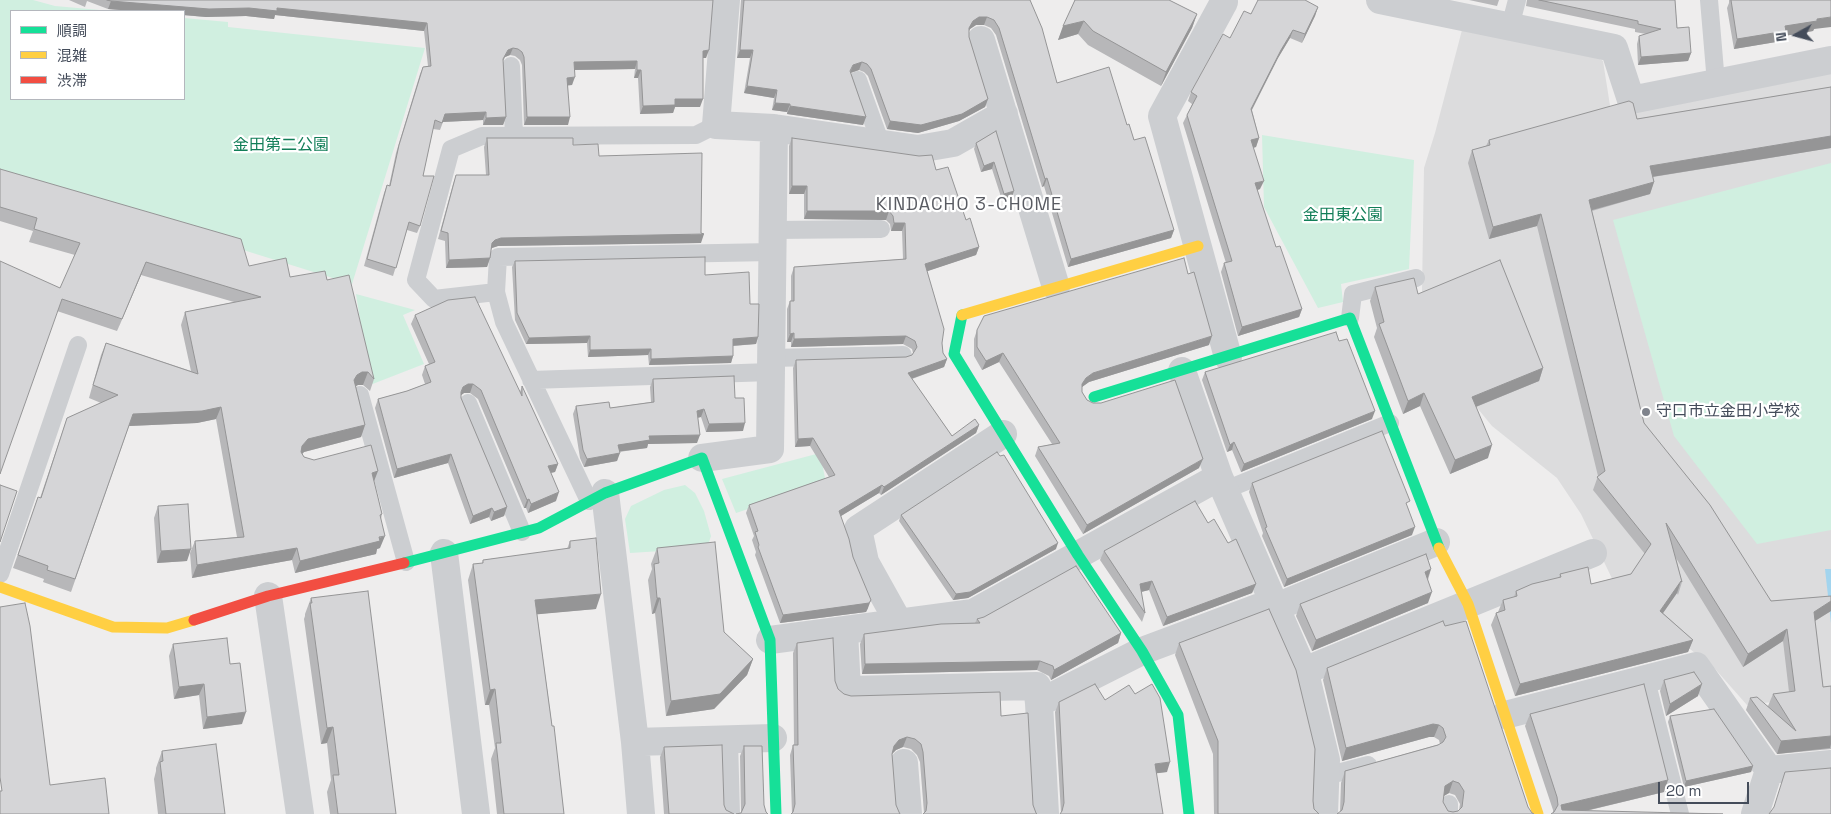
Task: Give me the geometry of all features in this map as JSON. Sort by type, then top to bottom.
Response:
[{"type":"street","points":[[726,0],[716,125],[774,128],[918,149],[953,143],[1004,114]]},
{"type":"street","points":[[1380,0],[1614,48],[1631,100],[1831,60]]},
{"type":"street","points":[[1223,1],[1162,116],[1228,357]]},
{"type":"street","points":[[981,40],[1056,287]]},
{"type":"street","points":[[0,587],[113,627],[167,628],[268,596],[444,554],[539,528],[597,497],[702,458],[770,449],[774,128]]},
{"type":"street","points":[[1189,814],[1178,715],[1142,651],[1078,554],[954,354],[962,314],[1198,246]]},
{"type":"street","points":[[1094,397],[1350,318],[1436,542],[1468,604],[1538,814]]},
{"type":"street","points":[[1182,371],[1222,483],[1304,671],[1326,760],[1324,814]]},
{"type":"street","points":[[900,623],[864,562],[858,529],[1003,434]]},
{"type":"street","points":[[702,458],[770,640],[776,814]]},
{"type":"street","points":[[770,640],[973,614],[1078,554],[1222,483]]},
{"type":"street","points":[[597,497],[635,742],[641,814]]},
{"type":"street","points":[[1039,703],[1142,651],[1274,604],[1436,542]]},
{"type":"street","points":[[1304,671],[1593,553]]},
{"type":"street","points":[[444,554],[476,814]]},
{"type":"street","points":[[268,596],[300,814]]},
{"type":"street","points":[[844,631],[847,690],[1037,686],[1045,814]]},
{"type":"street","points":[[1505,716],[1696,666],[1769,770]]},
{"type":"street","points":[[635,742],[773,738]]},
{"type":"street","points":[[904,763],[908,814]]},
{"type":"street","points":[[1769,770],[1831,764]]},
{"type":"street","points":[[1755,814],[1769,770]]},
{"type":"lane","points":[[1510,27],[1517,0]]},
{"type":"lane","points":[[1710,0],[1716,83]]},
{"type":"lane","points":[[511,66],[514,136]]},
{"type":"lane","points":[[858,80],[881,144]]},
{"type":"lane","points":[[496,292],[434,299],[416,280],[451,149],[482,136],[696,135],[716,125]]},
{"type":"lane","points":[[597,497],[531,380],[504,322],[496,292],[498,257],[773,241],[881,229]]},
{"type":"lane","points":[[1350,318],[1352,294],[1416,278]]},
{"type":"lane","points":[[0,574],[78,345]]},
{"type":"lane","points":[[531,380],[903,355]]},
{"type":"lane","points":[[360,395],[406,562]]},
{"type":"lane","points":[[468,403],[522,532]]},
{"type":"lane","points":[[1222,483],[1390,423]]},
{"type":"lane","points":[[355,450],[374,446]]},
{"type":"lane","points":[[1646,680],[1680,814]]},
{"type":"lane","points":[[729,740],[731,814]]},
{"type":"lane","points":[[1326,776],[1383,760]]},
{"type":"shaded area","name":"守口市立金田小学校","points":[[1462,30],[1588,51],[1603,61],[1611,112],[1831,71],[1831,695],[1747,705],[1716,670],[1618,591],[1581,514],[1557,478],[1492,426],[1456,382],[1422,291],[1424,168]]},
{"type":"green space","name":"金田第二公園","points":[[0,0],[33,0],[55,6],[100,10],[10,10],[10,100],[185,100],[185,18],[228,22],[228,27],[425,48],[352,284],[0,174]]},
{"type":"green space","name":"金田東公園","points":[[1262,135],[1414,160],[1409,269],[1341,284],[1343,302],[1318,308],[1264,207]]},
{"type":"green space","points":[[1831,163],[1831,530],[1757,544],[1674,436],[1613,220]]},
{"type":"green space","points":[[356,294],[415,310],[403,315],[424,364],[370,385]]},
{"type":"green space","points":[[820,453],[826,483],[736,513],[722,479]]},
{"type":"green space","points":[[685,485],[695,493],[704,511],[711,536],[708,545],[693,549],[630,553],[625,519],[631,506],[664,490]]},
{"type":"water","points":[[1825,569],[1831,569],[1831,623]]},
{"type":"building","points":[[107,0],[713,0],[709,50],[703,51],[703,99],[675,99],[675,105],[643,106],[641,70],[637,70],[637,61],[574,62],[575,77],[567,78],[570,117],[527,117],[524,57],[518,49],[508,50],[503,59],[506,117],[486,118],[486,112],[445,114],[442,123],[435,120],[423,176],[434,176],[420,226],[409,222],[396,268],[367,259],[387,185],[390,186],[399,145],[423,67],[431,66],[427,23],[277,8],[277,11],[249,8],[209,9]]},
{"type":"building","points":[[744,0],[1030,0],[1042,28],[1057,83],[1109,67],[1127,125],[1129,124],[1134,140],[1145,137],[1174,230],[1071,259],[999,28],[994,20],[987,17],[979,17],[973,21],[969,28],[969,37],[988,99],[962,114],[921,125],[890,121],[871,69],[862,62],[853,65],[850,71],[866,117],[775,103],[777,90],[747,86],[753,50],[740,50]]},
{"type":"building","points":[[1075,0],[1169,0],[1197,14],[1166,72],[1093,31],[1084,21],[1063,26]]},
{"type":"building","points":[[1258,0],[1305,0],[1318,7],[1305,34],[1293,30],[1251,109],[1259,138],[1251,140],[1264,181],[1255,183],[1276,247],[1280,246],[1302,309],[1242,327],[1224,263],[1232,261],[1187,115],[1197,96],[1191,92],[1223,34],[1230,38],[1244,11],[1251,14]]},
{"type":"building","points":[[1539,0],[1675,0],[1677,28],[1689,27],[1691,53],[1641,57],[1639,36],[1661,29],[1638,24],[1638,21]]},
{"type":"building","points":[[1731,0],[1831,0],[1831,17],[1785,26],[1786,31],[1737,39]]},
{"type":"building","points":[[1831,87],[1831,136],[1650,166],[1654,182],[1589,200],[1644,423],[1710,505],[1771,601],[1831,596],[1831,601],[1814,612],[1823,687],[1831,686],[1831,736],[1781,741],[1750,698],[1757,697],[1796,731],[1773,694],[1795,691],[1787,629],[1748,654],[1666,523],[1682,582],[1660,611],[1693,640],[1520,684],[1496,613],[1505,610],[1503,600],[1517,596],[1516,591],[1532,584],[1561,577],[1560,574],[1588,567],[1591,584],[1631,574],[1651,544],[1597,477],[1605,471],[1541,214],[1493,227],[1472,150],[1490,145],[1489,140],[1629,101],[1633,103],[1637,119]]},
{"type":"building","points":[[996,131],[1014,191],[1004,194],[994,162],[984,166],[976,143]]},
{"type":"building","points":[[487,138],[573,138],[573,145],[598,144],[599,156],[702,153],[701,233],[704,234],[501,238],[492,243],[490,258],[449,260],[448,233],[441,231],[456,175],[489,175]]},
{"type":"building","points":[[792,138],[919,156],[932,155],[936,170],[948,167],[966,220],[970,218],[979,247],[925,264],[944,329],[943,353],[947,359],[908,373],[952,436],[975,419],[979,425],[884,487],[882,485],[839,511],[853,557],[871,600],[869,603],[783,615],[758,547],[755,532],[758,531],[749,505],[835,475],[813,438],[798,439],[796,360],[906,357],[912,355],[917,347],[915,341],[906,336],[794,339],[794,333],[790,334],[790,301],[794,301],[794,267],[906,259],[905,223],[894,223],[893,216],[889,211],[807,211],[807,186],[792,186]]},
{"type":"building","points":[[0,169],[241,239],[249,266],[286,258],[290,277],[325,271],[327,280],[349,275],[374,379],[368,372],[362,372],[354,380],[365,425],[308,439],[302,446],[301,452],[304,457],[314,460],[371,445],[378,471],[372,473],[382,514],[380,515],[385,536],[379,537],[380,541],[300,561],[297,548],[197,565],[195,541],[244,537],[221,407],[202,411],[133,414],[75,579],[47,570],[48,566],[18,555],[38,497],[41,498],[67,418],[118,395],[93,385],[106,343],[198,374],[185,312],[261,297],[146,262],[122,319],[62,299],[0,474],[0,261],[60,288],[80,243],[34,229],[37,218],[0,207]]},
{"type":"building","points":[[705,257],[705,275],[749,272],[750,304],[759,304],[758,337],[733,339],[733,356],[651,359],[651,349],[590,350],[590,336],[529,338],[517,313],[515,261]]},
{"type":"building","points":[[1184,258],[1188,274],[1194,272],[1212,336],[1093,373],[1082,384],[1082,392],[1087,400],[1093,403],[1101,403],[1175,380],[1203,459],[1087,525],[1038,447],[1060,443],[1003,353],[986,361],[977,347],[977,330],[984,316]]},
{"type":"building","points":[[1500,260],[1543,368],[1472,397],[1492,445],[1455,460],[1424,393],[1408,401],[1379,324],[1384,322],[1375,287],[1414,278],[1418,294]]},
{"type":"building","points":[[475,297],[522,396],[522,386],[558,464],[548,466],[559,492],[531,504],[529,499],[527,500],[481,390],[473,384],[468,384],[463,387],[461,398],[507,507],[494,512],[492,508],[473,516],[451,454],[397,469],[378,399],[431,382],[425,366],[435,362],[415,315],[448,300]]},
{"type":"building","points":[[1336,332],[1339,341],[1347,339],[1375,411],[1244,464],[1234,442],[1230,445],[1205,372]]},
{"type":"building","points":[[734,376],[735,398],[744,398],[745,423],[709,424],[704,409],[697,411],[700,435],[649,436],[650,440],[618,445],[620,453],[587,459],[583,450],[576,406],[609,402],[610,408],[654,402],[653,379]]},
{"type":"building","points":[[1382,431],[1410,501],[1406,503],[1415,527],[1287,579],[1265,528],[1267,527],[1252,483]]},
{"type":"building","points":[[997,452],[1000,456],[1004,455],[1058,543],[970,592],[956,594],[901,515]]},
{"type":"building","points":[[0,485],[17,491],[0,542]]},
{"type":"building","points":[[1195,501],[1208,523],[1214,519],[1228,543],[1236,539],[1256,584],[1167,617],[1152,581],[1140,584],[1145,613],[1104,551]]},
{"type":"building","points":[[188,504],[191,549],[161,551],[158,506]]},
{"type":"building","points":[[596,538],[601,594],[535,600],[552,726],[554,726],[564,814],[504,814],[496,743],[501,743],[495,689],[490,690],[473,564],[483,563],[483,560],[570,548],[570,541]]},
{"type":"building","points":[[715,542],[724,632],[753,659],[720,694],[671,701],[660,598],[657,598],[654,564],[659,563],[657,548]]},
{"type":"building","points":[[1426,554],[1431,569],[1425,572],[1432,592],[1316,640],[1300,604]]},
{"type":"building","points":[[1076,566],[1121,633],[1054,670],[1053,666],[1040,661],[865,664],[864,634],[941,624],[980,623],[977,619],[984,617]]},
{"type":"building","points":[[368,591],[396,814],[338,814],[333,775],[339,775],[333,727],[327,728],[310,603],[312,603],[311,598]]},
{"type":"building","points":[[25,603],[30,626],[50,785],[105,778],[109,814],[0,814],[0,791],[2,791],[0,777],[0,607]]},
{"type":"building","points":[[1269,609],[1296,670],[1315,749],[1313,801],[1314,809],[1319,814],[1218,814],[1218,741],[1179,643]]},
{"type":"building","points":[[1443,621],[1445,626],[1466,621],[1528,807],[1534,814],[1337,814],[1342,810],[1344,802],[1345,771],[1438,745],[1446,737],[1443,728],[1433,724],[1346,748],[1327,668]],"holes":[[[1453,781],[1459,783],[1464,791],[1462,807],[1458,811],[1448,811],[1443,802],[1445,786]]]},
{"type":"building","points":[[227,638],[230,664],[240,663],[246,712],[207,717],[204,684],[179,687],[173,644]]},
{"type":"building","points":[[833,638],[835,681],[838,689],[844,694],[851,696],[1000,692],[1001,716],[1028,713],[1033,805],[1037,814],[923,814],[926,811],[927,803],[923,752],[921,744],[915,739],[907,737],[899,740],[894,746],[892,754],[896,805],[900,814],[791,814],[795,804],[793,745],[798,745],[797,643]]},
{"type":"building","points":[[1694,672],[1702,684],[1670,704],[1664,680]]},
{"type":"building","points":[[1095,684],[1105,700],[1129,685],[1135,694],[1152,684],[1160,698],[1170,762],[1155,764],[1163,814],[1060,814],[1064,803],[1059,702]]},
{"type":"building","points":[[1644,684],[1668,780],[1561,805],[1562,810],[1723,814],[1551,814],[1558,805],[1557,797],[1530,714]]},
{"type":"building","points":[[1714,709],[1753,766],[1686,781],[1670,716]]},
{"type":"building","points":[[216,744],[225,814],[166,814],[160,762],[163,761],[162,751]]},
{"type":"building","points":[[722,745],[724,805],[726,810],[734,814],[669,814],[664,747]]},
{"type":"building","points":[[744,746],[762,746],[764,805],[768,814],[736,814],[741,813],[745,804]]},
{"type":"building","points":[[1831,768],[1831,814],[1769,814],[1774,807],[1785,772]]},
{"type":"traffic: fast","points":[[962,315],[954,354],[1078,555],[1142,651],[1178,715],[1189,814]]},
{"type":"traffic: fast","points":[[1094,397],[1350,318],[1439,548]]},
{"type":"traffic: fast","points":[[404,563],[539,528],[605,493],[702,458],[770,640],[776,814]]},
{"type":"traffic: slow","points":[[962,315],[1198,246]]},
{"type":"traffic: slow","points":[[1439,548],[1468,604],[1538,814]]},
{"type":"traffic: slow","points":[[0,587],[113,627],[167,628],[194,620]]},
{"type":"traffic: jam","points":[[194,620],[268,596],[404,563]]},
{"type":"place","name":"守口市立金田小学校","points":[[1646,412]]},
{"type":"district","name":"KINDACHO 3-CHOME","points":[[969,205]]}]
